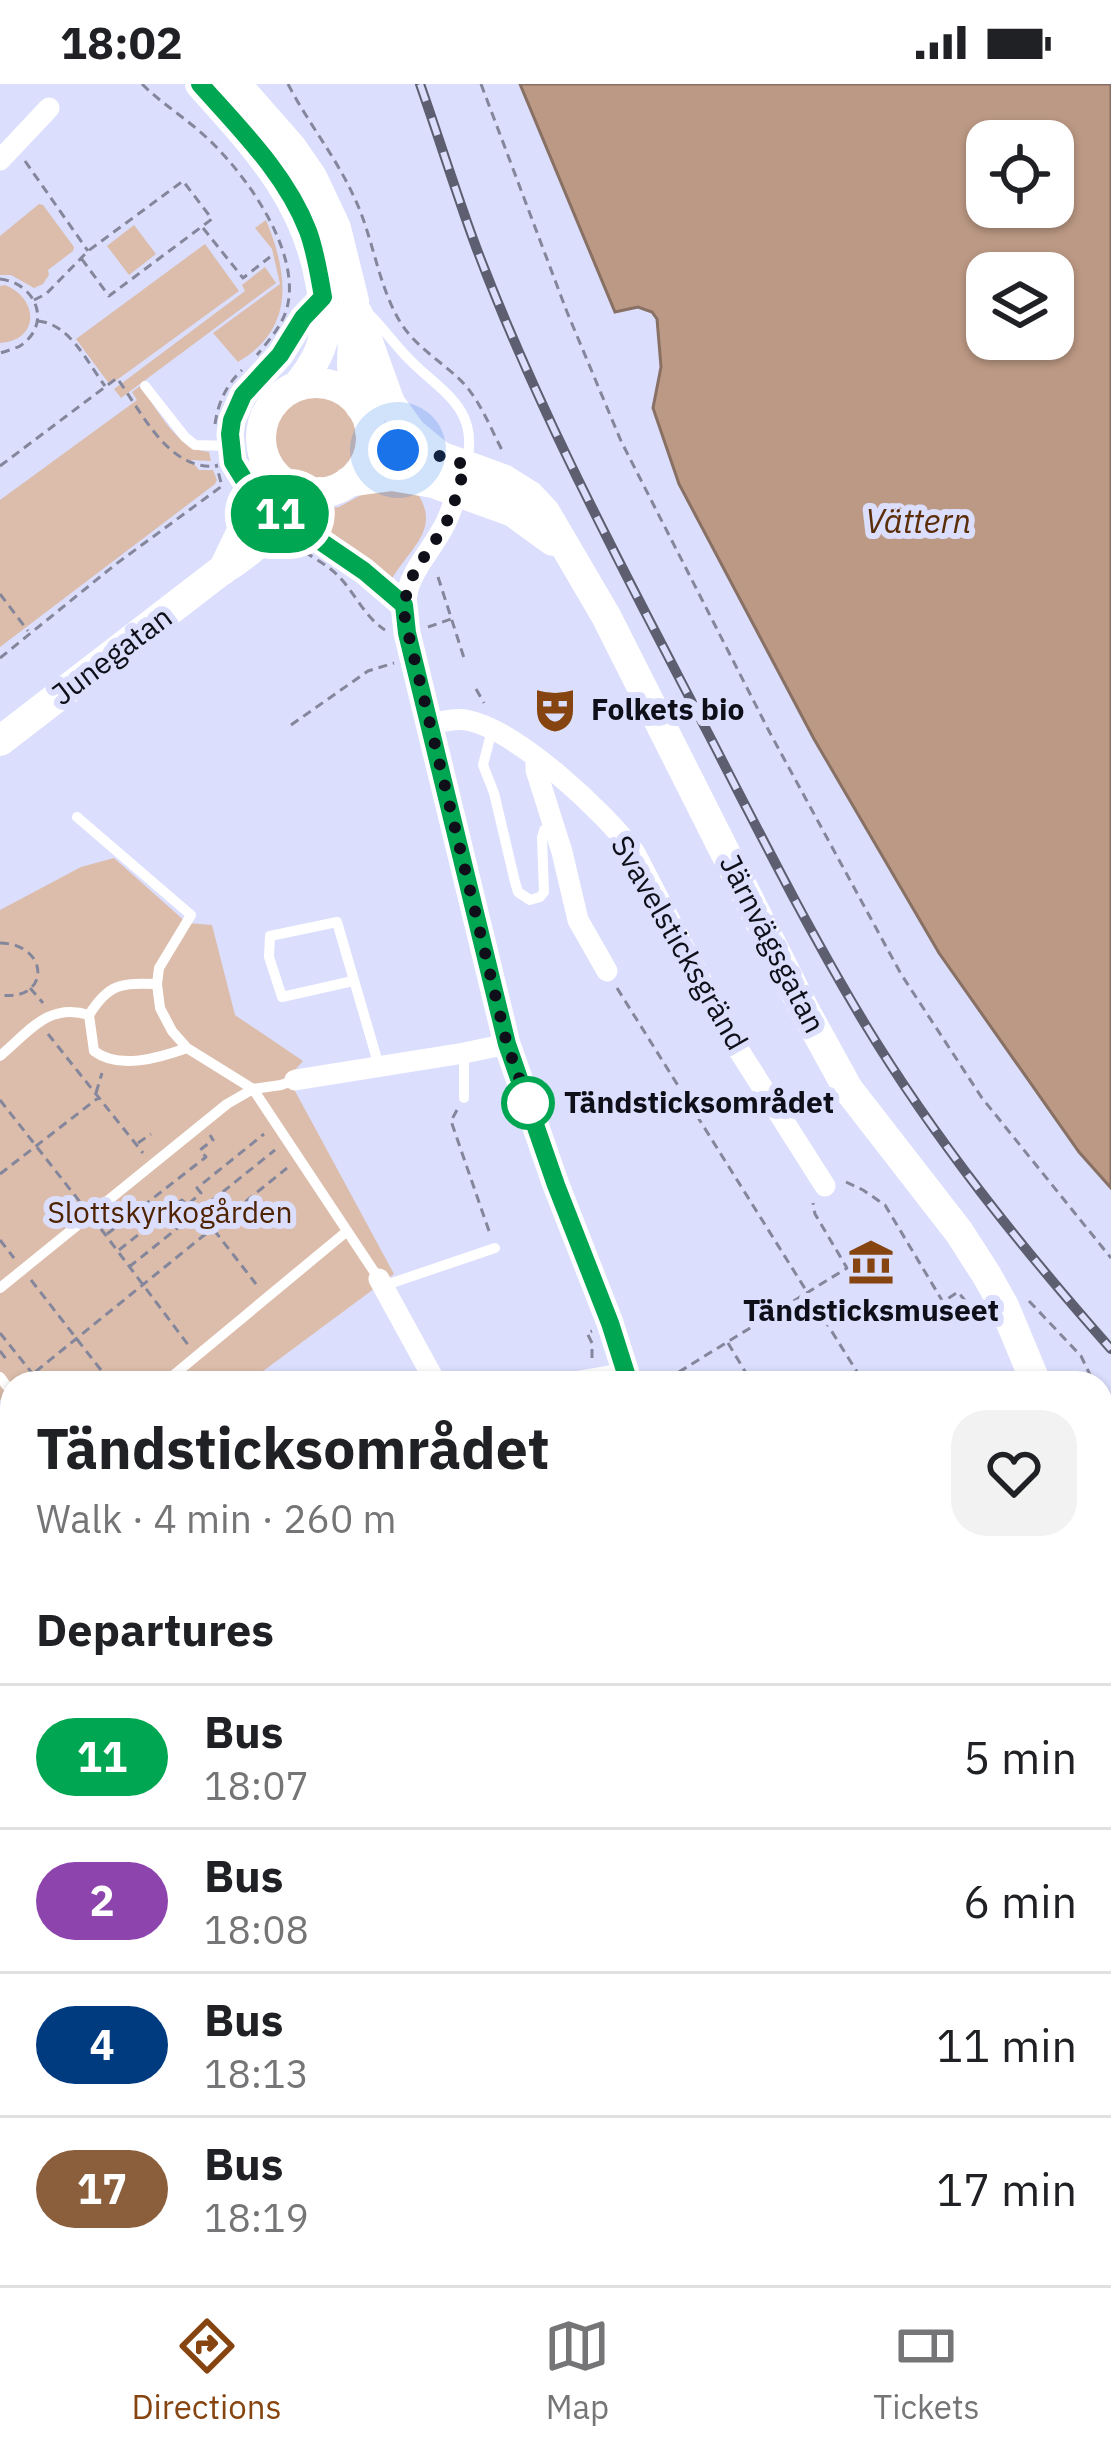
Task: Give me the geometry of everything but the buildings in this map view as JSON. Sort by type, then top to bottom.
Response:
[{"type":"street","points":[[200,84],[261,153],[294,203],[390,403],[412,433],[454,471],[442,530],[410,579],[404,605],[407,633],[507,1044],[626,1371]]},
{"type":"street","points":[[236,84],[292,148],[336,228],[338,299],[365,418],[370,448],[364,463],[333,487],[297,489],[273,472],[265,458],[261,437],[266,415],[278,398],[297,386],[332,385],[352,397],[365,418]]},
{"type":"street","points":[[7,153],[49,108]]},
{"type":"street","points":[[297,386],[318,358],[338,299]]},
{"type":"street","name":"Järnvägsgatan","points":[[365,418],[413,457],[454,471],[513,512],[566,552],[589,583],[848,1089],[959,1232],[1004,1306],[1031,1371]]},
{"type":"street","name":"Junegatan","points":[[222,570],[249,516],[265,458]]},
{"type":"street","name":"Järnvägsgatan","points":[[333,487],[454,471]]},
{"type":"street","name":"Junegatan","points":[[0,740],[333,487]]},
{"type":"street","name":"Svavelsticksgränd","points":[[429,724],[464,719],[492,729],[536,757],[609,822],[634,853],[731,1038],[825,1186]]},
{"type":"street","points":[[536,757],[578,920],[607,971]]},
{"type":"street","points":[[295,1080],[507,1044]]},
{"type":"street","points":[[381,1282],[429,1371]]},
{"type":"lane","points":[[404,605],[364,571],[279,524],[233,462],[232,420],[243,395],[280,355],[303,318],[338,299],[375,320],[457,404],[469,435],[454,471]]},
{"type":"lane","points":[[145,386],[195,445],[231,446]]},
{"type":"lane","points":[[492,729],[483,765],[518,892],[530,900],[544,892],[542,838],[552,823]]},
{"type":"lane","points":[[77,817],[191,915],[159,968],[160,1008],[187,1048],[253,1089],[381,1282],[495,1247]]},
{"type":"lane","points":[[353,981],[282,997],[269,957],[270,936],[337,922],[379,1066]]},
{"type":"lane","points":[[158,984],[136,983],[108,990],[88,1016],[94,1051],[106,1060],[162,1057],[187,1048]]},
{"type":"lane","points":[[0,1057],[52,1014],[74,1011],[88,1016]]},
{"type":"lane","points":[[464,1053],[464,1098]]},
{"type":"lane","points":[[0,1288],[227,1103],[253,1089],[295,1080]]},
{"type":"lane","points":[[179,1371],[346,1232]]},
{"type":"path","points":[[0,658],[222,486],[213,446],[218,407],[236,375],[280,324],[288,305],[290,276],[267,214],[244,179],[194,126],[142,84]]},
{"type":"path","points":[[481,84],[621,441],[770,734],[912,991],[982,1098],[1111,1258]]},
{"type":"path","points":[[7,153],[88,250]]},
{"type":"path","points":[[34,300],[46,294],[88,250],[183,181],[212,219],[109,296],[81,258]]},
{"type":"path","points":[[202,226],[243,278],[270,257]]},
{"type":"path","points":[[0,279],[18,283],[34,300],[36,321],[20,346],[0,353]]},
{"type":"path","points":[[36,321],[62,329],[105,386]]},
{"type":"path","points":[[0,466],[117,378],[166,445],[184,461],[216,466]]},
{"type":"path","points":[[279,524],[332,570],[370,620],[394,636],[451,619]]},
{"type":"path","points":[[0,594],[30,634]]},
{"type":"path","points":[[291,724],[368,670],[413,657]]},
{"type":"path","points":[[0,943],[21,945],[40,971],[30,988],[15,996],[0,994]]},
{"type":"path","points":[[607,971],[856,1371]]},
{"type":"path","points":[[30,988],[52,1014]]},
{"type":"path","points":[[39,1023],[152,1164]]},
{"type":"path","points":[[0,1174],[97,1096],[106,1060]]},
{"type":"path","points":[[464,1098],[452,1120],[495,1247]]},
{"type":"path","points":[[106,1236],[206,1157],[200,1150],[213,1140],[201,1124]]},
{"type":"path","points":[[117,1251],[182,1200],[187,1205],[201,1193],[196,1188],[275,1125]]},
{"type":"path","points":[[136,1145],[151,1133]]},
{"type":"path","points":[[129,1267],[286,1142]]},
{"type":"path","points":[[37,1371],[298,1160]]},
{"type":"path","points":[[680,1371],[847,1268],[813,1205],[814,1192],[836,1180],[878,1198],[943,1301],[958,1292],[980,1315]]},
{"type":"path","points":[[213,1228],[268,1298]]},
{"type":"path","points":[[0,1240],[102,1371]]},
{"type":"path","points":[[1020,1299],[1027,1299],[1058,1329],[1088,1371]]},
{"type":"path","points":[[588,1363],[593,1357],[587,1333],[610,1323]]},
{"type":"path","points":[[0,1333],[31,1371]]},
{"type":"path","points":[[727,1340],[745,1371]]},
{"type":"green space","points":[[39,204],[74,247],[48,270],[43,284],[34,288],[11,275],[0,275],[0,236]]},
{"type":"green space","points":[[266,220],[279,260],[282,298],[270,333],[238,362],[213,333],[280,284],[272,249],[255,228]]},
{"type":"green space","points":[[134,225],[156,254],[129,275],[107,246]]},
{"type":"green space","points":[[205,244],[239,291],[110,385],[76,339]]},
{"type":"green space","points":[[265,267],[276,283],[121,398],[114,389],[245,291],[242,285]]},
{"type":"green space","points":[[0,286],[24,299],[30,318],[22,335],[0,343]]},
{"type":"green space","points":[[140,386],[178,436],[209,452],[211,461],[191,460],[199,470],[213,470],[215,484],[0,647],[0,500],[137,400],[132,392]]},
{"type":"green space","points":[[316,394],[332,397],[346,407],[356,421],[356,453],[346,467],[332,477],[316,480],[300,477],[286,467],[276,453],[273,437],[276,421],[286,407],[300,397]]},
{"type":"green space","points":[[374,488],[417,493],[426,518],[419,540],[389,584],[301,517],[339,507]]},
{"type":"green space","name":"Slottskyrkogården","points":[[114,858],[187,923],[212,925],[235,1015],[303,1061],[288,1078],[394,1274],[263,1371],[0,1371],[0,910],[81,867]]},
{"type":"water","name":"Vättern","points":[[520,84],[1111,84],[1111,1188],[1079,1152],[939,953],[814,739],[679,484],[653,408],[661,367],[657,319],[638,307],[615,312]]},
{"type":"railway","points":[[420,84],[476,247],[556,434],[805,918],[865,1024],[950,1151],[1111,1349]]},
{"type":"bus line","name":"11","points":[[200,84],[261,153],[294,203],[308,230],[323,297],[243,395],[232,420],[233,462],[254,496],[364,571],[404,605],[507,1044],[626,1371]]},
{"type":"place","name":"Folkets bio","points":[[555,710]]},
{"type":"place","name":"Tändsticksområdet","points":[[528,1103]]},
{"type":"place","name":"Tändsticksmuseet","points":[[871,1262]]},
{"type":"route","points":[[398,450],[413,457],[440,456],[466,465],[450,514],[410,579],[405,620],[507,1044],[528,1103]]}]
